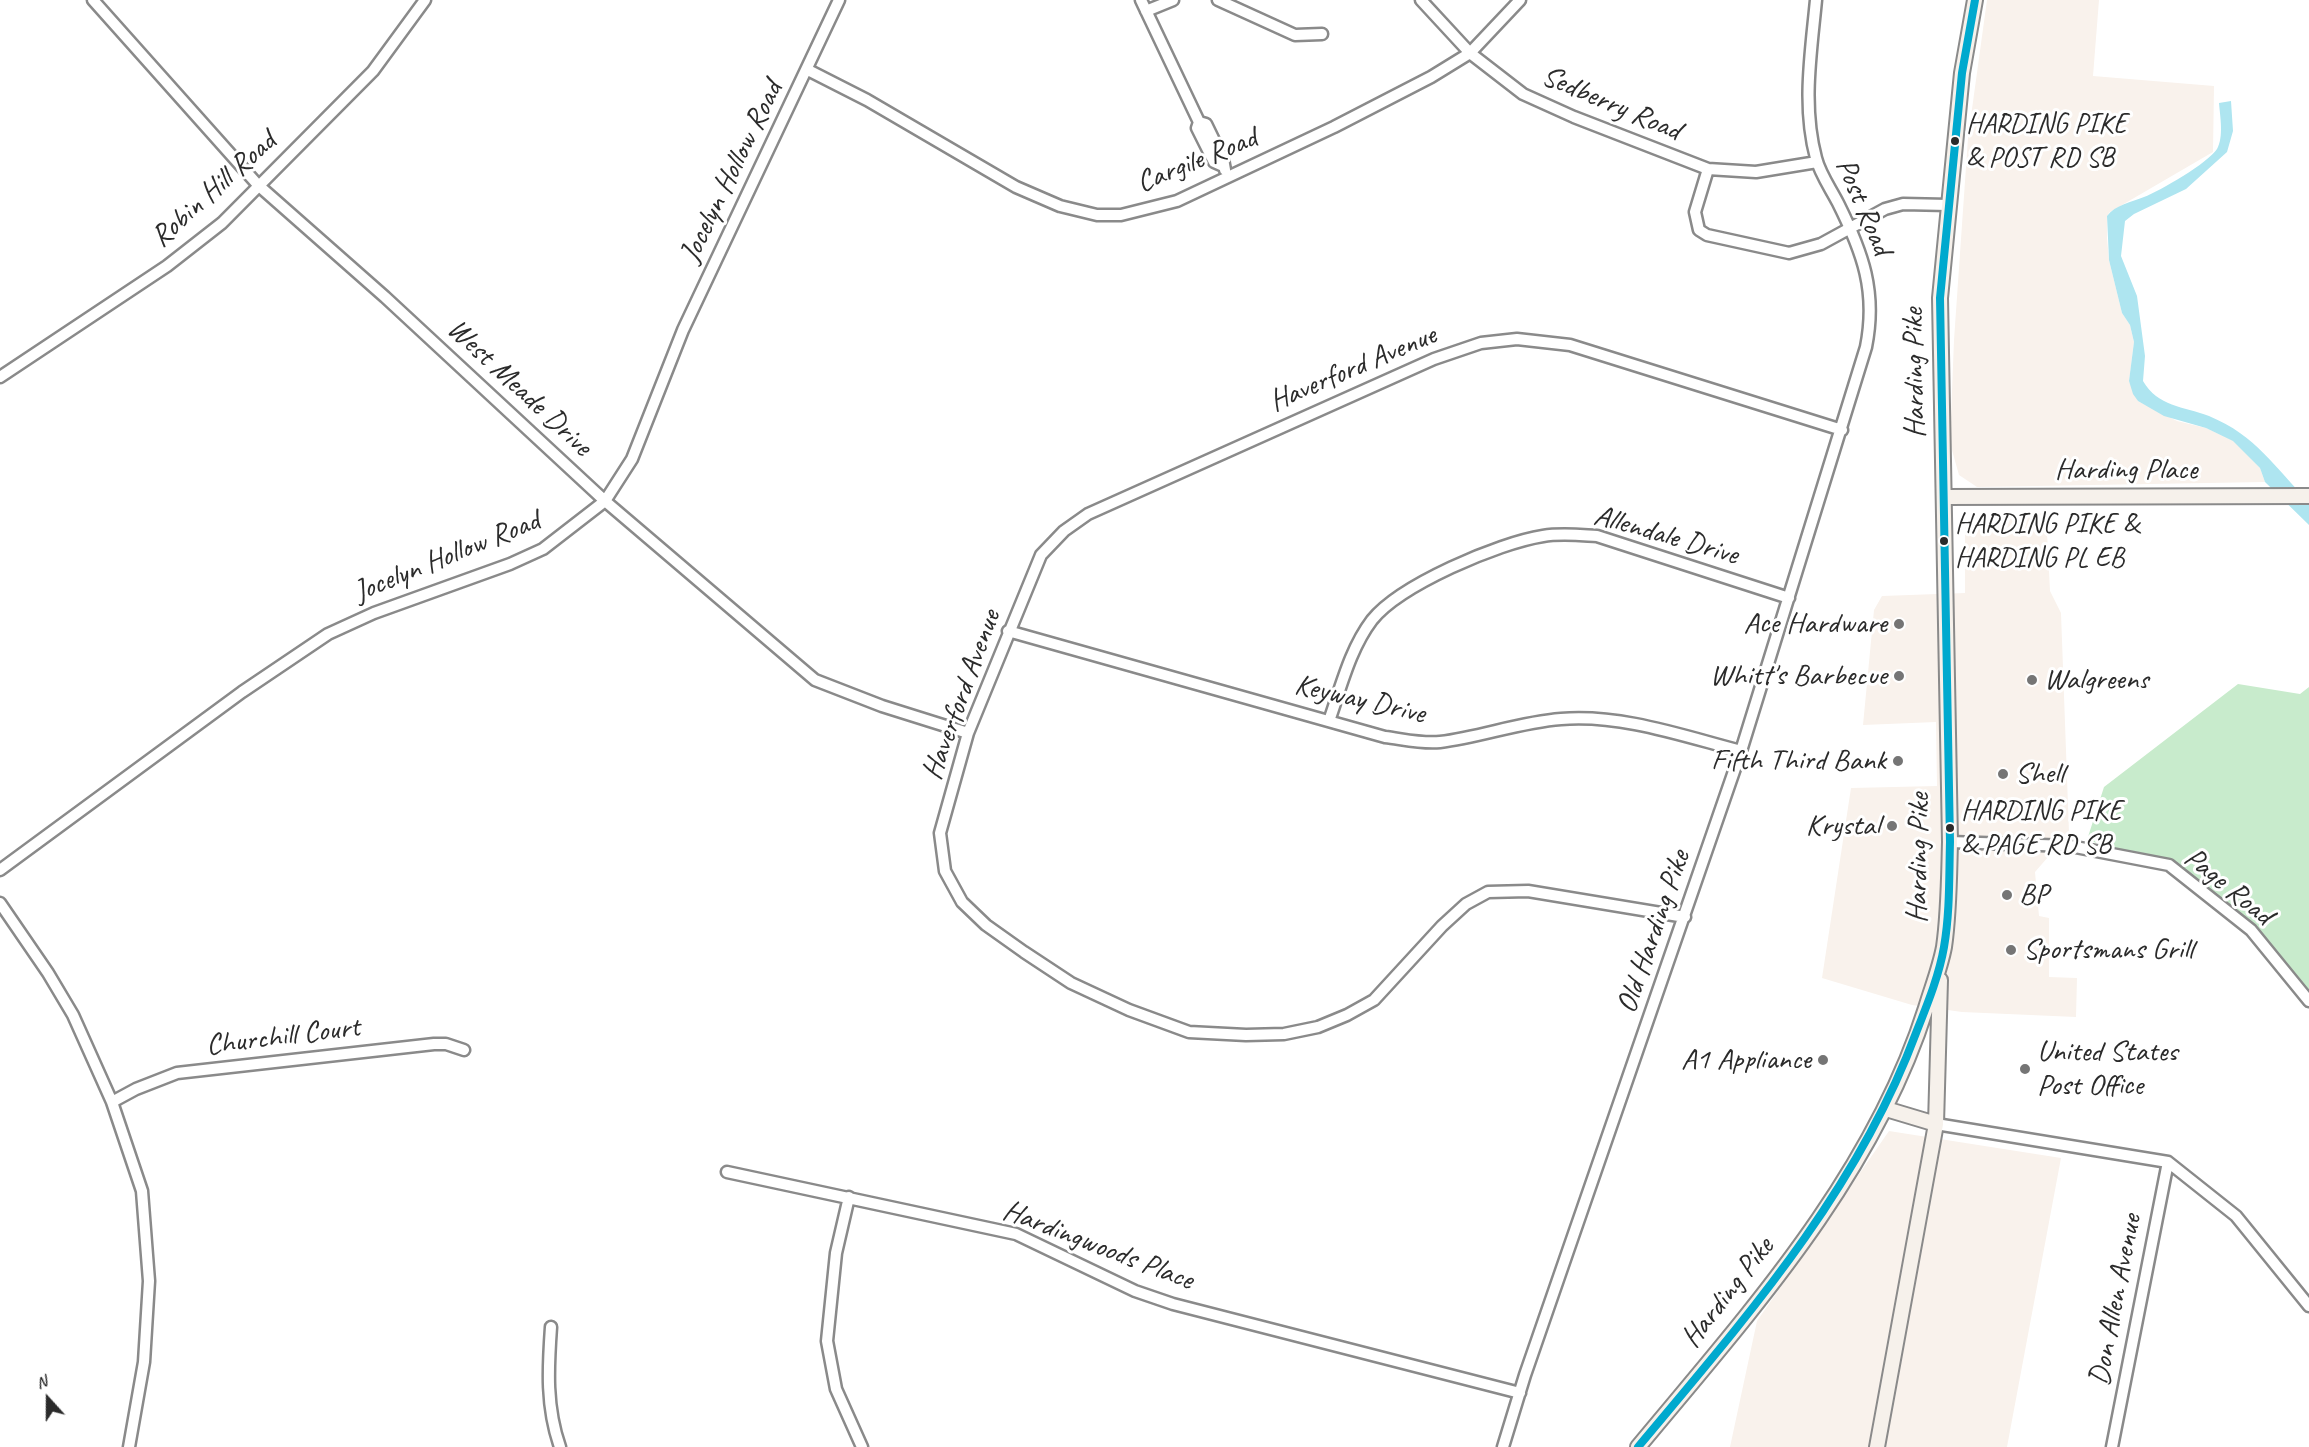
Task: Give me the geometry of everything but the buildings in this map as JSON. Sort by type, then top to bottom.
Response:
[{"type":"main road","name":"Harding Pike","points":[[1638,1447],[1767,1291],[1851,1172],[1886,1109],[1915,1041],[1940,963],[1947,911],[1950,842],[1940,298],[1962,73],[1975,0]]},
{"type":"main road","name":"Harding Place","points":[[1944,497],[2306,496]]},
{"type":"main road","points":[[1877,1447],[1936,1124],[1940,963]]},
{"type":"main road","points":[[1886,1109],[1936,1124]]},
{"type":"street","name":"West Meade Drive","points":[[93,0],[258,185],[385,297],[605,501],[815,680],[882,706],[968,733]]},
{"type":"street","name":"Robin Hill Road","points":[[0,377],[167,266],[222,223],[373,71],[425,0]]},
{"type":"street","name":"Jocelyn Hollow Road","points":[[0,870],[242,692],[328,634],[374,613],[510,564],[543,549],[605,501],[632,459],[656,402],[667,366],[839,0]]},
{"type":"street","points":[[1141,0],[1199,122],[1206,124],[1223,159],[1228,178]]},
{"type":"street","points":[[1146,11],[1173,0]]},
{"type":"street","points":[[1218,0],[1295,34],[1322,34]]},
{"type":"street","name":"Sedberry Road","points":[[1421,0],[1470,52],[1523,94],[1584,122],[1708,169],[1756,172],[1817,162]]},
{"type":"street","name":"Cargile Road","points":[[808,70],[867,100],[993,176],[1060,206],[1097,215],[1121,216],[1177,201],[1228,178],[1334,127],[1431,76],[1470,52],[1520,0]]},
{"type":"street","name":"Post Road","points":[[1816,0],[1808,86],[1809,123],[1817,162],[1850,228],[1866,272],[1871,305],[1866,347],[1842,430]]},
{"type":"street","points":[[1708,169],[1695,212],[1699,230],[1707,235],[1790,253],[1821,244],[1868,216],[1903,204],[1948,205]]},
{"type":"street","name":"Haverford Avenue","points":[[1685,917],[1528,891],[1488,892],[1466,904],[1442,926],[1374,1000],[1345,1016],[1318,1027],[1284,1034],[1189,1032],[1129,1010],[1071,983],[987,926],[962,902],[945,871],[940,833],[968,733],[1008,631],[1041,555],[1064,531],[1088,514],[1434,359],[1481,343],[1517,339],[1570,345],[1842,430]]},
{"type":"street","name":"Old Harding Pike","points":[[1503,1447],[1741,751],[1842,430]]},
{"type":"street","name":"Allendale Drive","points":[[1329,721],[1352,657],[1373,619],[1405,592],[1432,577],[1514,543],[1566,534],[1597,536],[1789,598]]},
{"type":"street","name":"Keyway Drive","points":[[1008,631],[1385,737],[1438,742],[1524,723],[1563,718],[1637,724],[1741,751]]},
{"type":"street","name":"Page Road","points":[[1950,842],[2070,846],[2169,865],[2251,930],[2309,1001]]},
{"type":"street","points":[[0,903],[48,972],[73,1015],[112,1102],[142,1191],[149,1281],[144,1362],[129,1447]]},
{"type":"street","name":"Churchill Court","points":[[112,1102],[136,1089],[177,1073],[435,1044],[446,1044],[464,1050]]},
{"type":"street","points":[[1936,1124],[2168,1162],[2236,1216],[2309,1306]]},
{"type":"street","name":"Don Allen Avenue","points":[[2112,1447],[2168,1162]]},
{"type":"street","name":"Hardingwoods Place","points":[[727,1172],[1016,1234],[1135,1291],[1173,1304],[1520,1393]]},
{"type":"street","points":[[849,1197],[836,1253],[827,1341],[836,1389],[862,1447]]},
{"type":"street","points":[[551,1327],[547,1386],[551,1422],[560,1447]]},
{"type":"shaded area","points":[[1987,0],[2099,0],[2093,76],[2214,86],[2213,152],[2110,212],[2107,216],[2109,260],[2122,313],[2130,325],[2134,342],[2129,381],[2138,401],[2177,421],[2206,428],[2234,441],[2260,468],[2265,482],[1977,487],[1959,475],[1950,443],[1954,340],[1968,138]]},
{"type":"shaded area","points":[[2046,513],[2050,591],[2061,613],[2069,833],[2035,872],[2039,916],[2049,918],[2049,977],[2077,978],[2076,1017],[1962,1012],[1912,1005],[1822,978],[1851,788],[1937,786],[1936,722],[1863,725],[1874,610],[1882,596],[1965,593],[1965,528],[1976,516]]},
{"type":"shaded area","points":[[1889,1131],[2061,1158],[2007,1447],[1730,1447],[1757,1321]]},
{"type":"green space","points":[[2238,684],[2300,694],[2309,687],[2309,1001],[2251,930],[2169,865],[2087,840],[2104,787]]},
{"type":"water","points":[[2231,101],[2233,131],[2227,152],[2186,189],[2134,214],[2125,221],[2121,256],[2137,296],[2145,356],[2143,381],[2149,390],[2164,401],[2226,424],[2253,443],[2309,502],[2309,525],[2265,482],[2260,468],[2233,441],[2206,428],[2164,416],[2138,401],[2129,381],[2134,342],[2130,325],[2122,313],[2109,260],[2107,216],[2119,206],[2172,183],[2212,155],[2220,139],[2219,103]]},
{"type":"transit line","points":[[1638,1447],[1718,1351],[1795,1252],[1863,1147],[1892,1091],[1936,980],[1942,958],[1948,908],[1950,842],[1940,298],[1962,73],[1975,0]]},
{"type":"place","name":"HARDING PIKE & POST RD SB","points":[[1955,141]]},
{"type":"place","name":"HARDING PIKE & HARDING PL EB","points":[[1944,541]]},
{"type":"place","name":"Ace Hardware","points":[[1899,624]]},
{"type":"place","name":"Whitt's Barbecue","points":[[1899,676]]},
{"type":"place","name":"Walgreens","points":[[2032,680]]},
{"type":"place","name":"Fifth Third Bank","points":[[1898,761]]},
{"type":"place","name":"Shell","points":[[2003,774]]},
{"type":"place","name":"Krystal","points":[[1892,826]]},
{"type":"place","name":"HARDING PIKE & PAGE RD SB","points":[[1950,828]]},
{"type":"place","name":"BP","points":[[2007,895]]},
{"type":"place","name":"Sportsmans Grill","points":[[2011,950]]},
{"type":"place","name":"A1 Appliance","points":[[1823,1060]]},
{"type":"place","name":"United States Post Office","points":[[2025,1069]]}]
